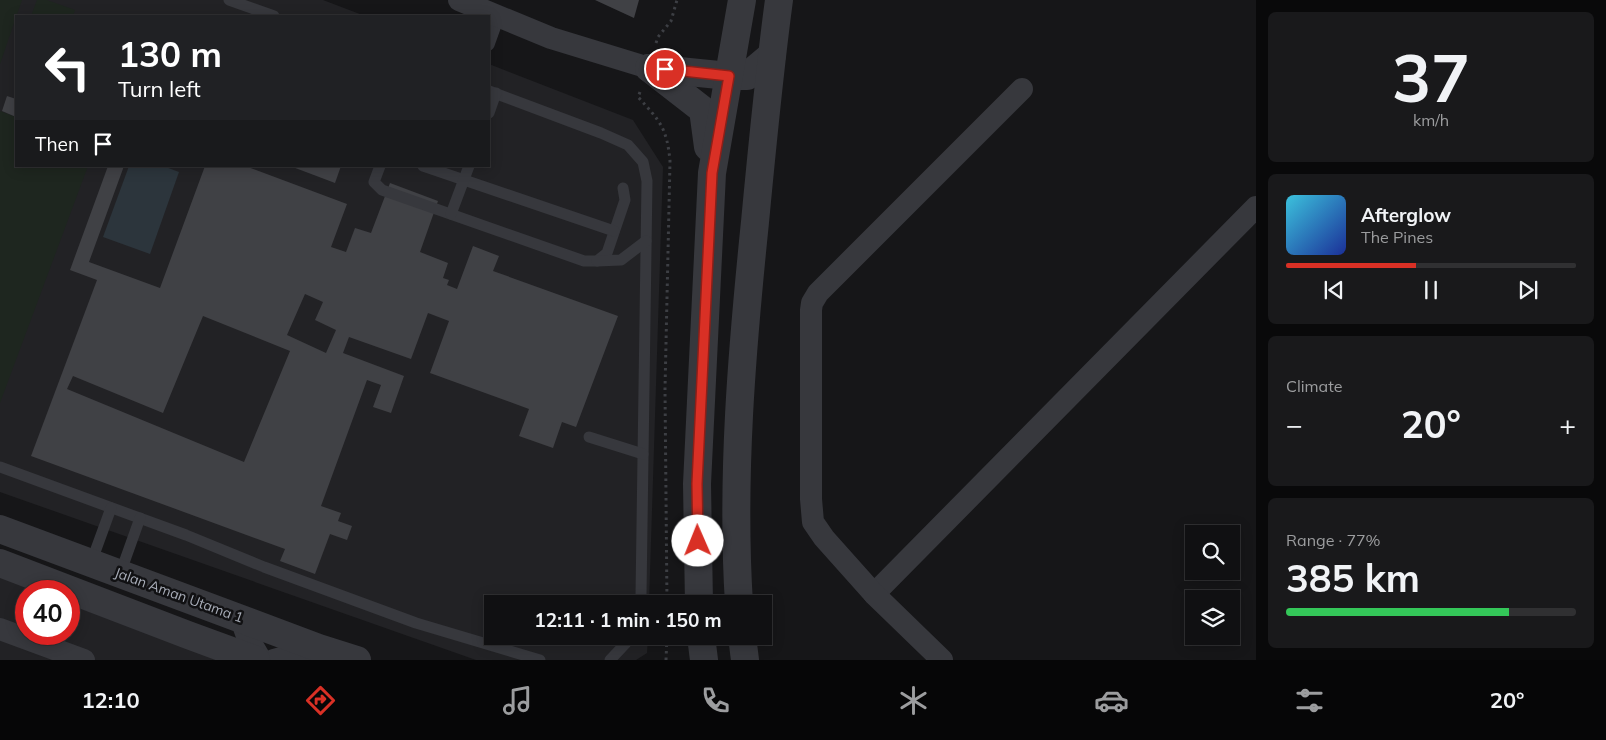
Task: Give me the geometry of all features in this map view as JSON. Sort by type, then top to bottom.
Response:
[{"type":"street","points":[[700,595],[697,484],[712,173],[742,0]]},
{"type":"street","points":[[739,595],[737,487],[742,344],[779,0]]},
{"type":"street","points":[[461,6],[501,8],[551,38],[649,68],[729,76],[748,76],[772,55]]},
{"type":"street","points":[[649,68],[703,110],[712,173]]},
{"type":"street","points":[[942,660],[874,594],[824,538],[813,522],[811,499],[810,310],[818,293],[1022,89]]},
{"type":"street","points":[[874,594],[1256,207]]},
{"type":"street","name":"Jalan Aman Utama 1","points":[[0,529],[318,648],[358,660]]},
{"type":"street","points":[[0,563],[256,660]]},
{"type":"street","points":[[241,619],[247,636],[261,660]]},
{"type":"street","points":[[0,629],[26,650],[84,660]]},
{"type":"street","points":[[703,645],[704,660]]},
{"type":"street","points":[[743,645],[745,660]]},
{"type":"street","points":[[274,660],[318,648]]},
{"type":"lane","points":[[229,0],[271,15]]},
{"type":"lane","points":[[490,42],[501,8]]},
{"type":"lane","points":[[490,106],[492,92],[628,145],[643,162],[648,181],[640,595]]},
{"type":"lane","points":[[380,167],[374,182],[382,190],[584,261],[621,260],[646,241]]},
{"type":"lane","points":[[427,167],[614,231]]},
{"type":"lane","points":[[451,214],[469,167]]},
{"type":"lane","points":[[597,261],[607,253],[625,200],[623,188]]},
{"type":"lane","points":[[589,437],[643,454]]},
{"type":"lane","points":[[0,467],[186,535],[273,571],[416,623],[540,660]]},
{"type":"lane","points":[[91,563],[111,508]]},
{"type":"lane","points":[[120,574],[140,518]]},
{"type":"lane","points":[[610,660],[624,645]]},
{"type":"path","points":[[666,660],[667,645]]},
{"type":"shaded area","points":[[0,0],[323,0],[362,15],[15,15],[15,167],[490,167],[490,64],[633,120],[663,167],[649,595],[484,595],[484,645],[647,645],[647,653],[636,660],[476,660],[0,492]]},
{"type":"shaded area","points":[[0,0],[22,0],[17,15],[15,15],[15,20],[0,64]]},
{"type":"shaded area","points":[[37,0],[47,0],[75,10],[73,15],[31,15]]},
{"type":"shaded area","points":[[0,111],[15,117],[15,167],[88,167],[0,403]]},
{"type":"shaded area","points":[[129,167],[166,167],[179,172],[150,254],[103,237]]},
{"type":"shaded area","points":[[0,575],[15,581],[15,645],[80,645],[80,605],[228,660],[0,660]]},
{"type":"building","points":[[595,0],[639,0],[634,18]]},
{"type":"building","points":[[7,96],[15,99],[15,117],[2,111]]},
{"type":"building","points":[[108,167],[124,167],[89,262],[160,288],[205,167],[248,167],[347,204],[331,247],[346,252],[355,228],[371,233],[390,183],[438,201],[420,252],[448,263],[443,278],[449,280],[447,285],[457,289],[473,246],[499,256],[493,271],[618,316],[576,427],[562,422],[553,448],[519,436],[529,409],[430,373],[449,321],[428,313],[411,359],[349,337],[343,353],[404,376],[391,413],[373,407],[381,385],[367,380],[321,506],[341,513],[338,521],[352,526],[347,540],[330,534],[315,574],[280,561],[285,549],[31,456],[97,280],[70,270]],"holes":[[[305,294],[323,302],[315,320],[336,330],[326,353],[287,335]],[[203,316],[290,351],[244,462],[67,389],[73,376],[163,413]]]},
{"type":"building","points":[[293,167],[341,167],[335,183]]},
{"type":"route","points":[[665,69],[729,76],[712,173],[697,484],[698,541]]}]
